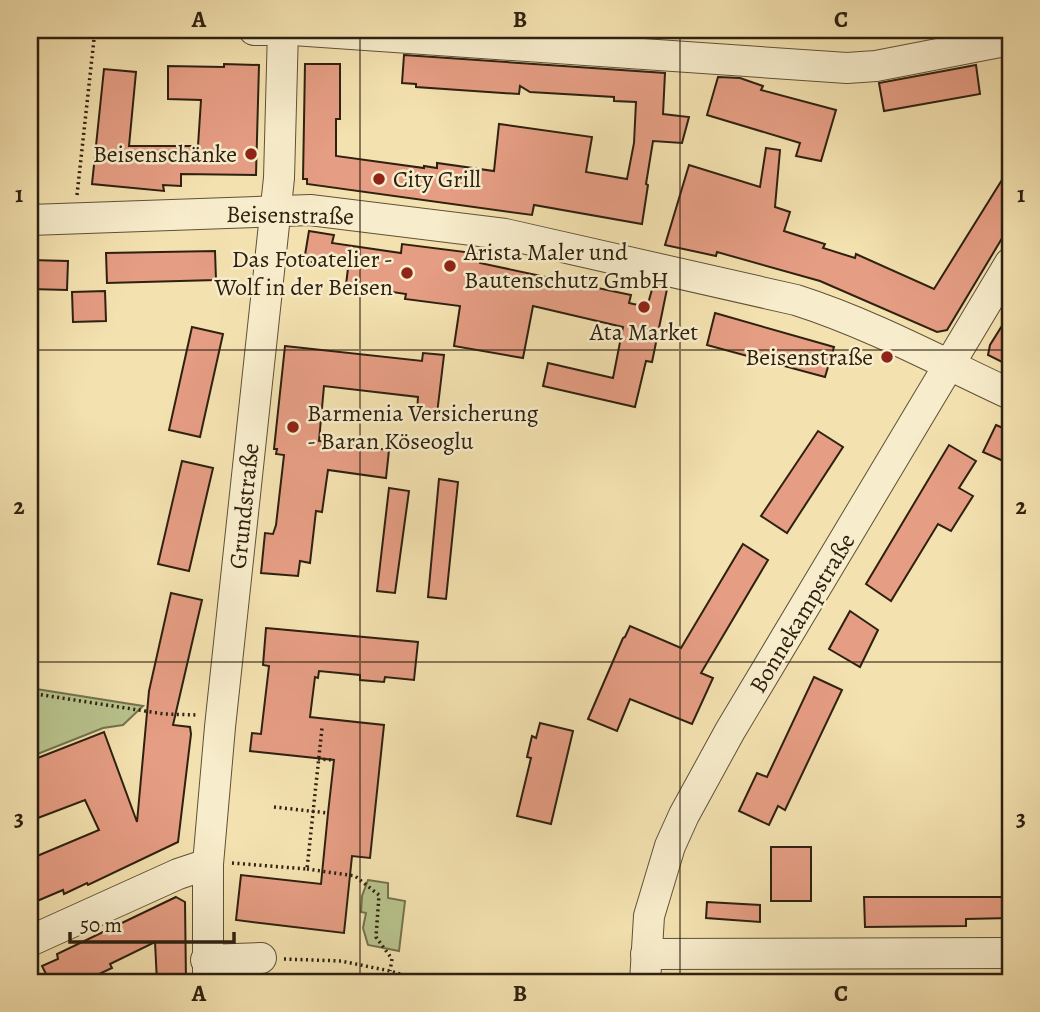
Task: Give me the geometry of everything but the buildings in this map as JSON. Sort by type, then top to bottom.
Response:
[{"type":"street","points":[[254,30],[267,30]]},
{"type":"street","name":"Grundstraße","points":[[207,971],[209,862],[222,715],[279,178],[283,30]]},
{"type":"street","points":[[293,30],[616,41],[847,68],[876,66],[921,43],[1010,40]]},
{"type":"street","name":"Beisenstraße","points":[[30,220],[310,210],[505,234],[796,300],[893,337],[1010,394]]},
{"type":"street","name":"Bonnekampstraße","points":[[645,968],[649,916],[670,846],[684,815],[730,731],[1010,263]]},
{"type":"street","points":[[30,940],[209,862]]},
{"type":"street","points":[[645,968],[1010,953]]},
{"type":"street","points":[[207,971],[261,958]]},
{"type":"path","points":[[75,219],[95,30]]},
{"type":"path","points":[[30,693],[164,714],[222,715]]},
{"type":"path","points":[[307,869],[321,728]]},
{"type":"path","points":[[318,759],[334,760]]},
{"type":"path","points":[[274,807],[328,813]]},
{"type":"path","points":[[209,862],[307,869],[355,876],[379,895],[376,937],[392,959],[390,971]]},
{"type":"path","points":[[261,958],[341,961],[428,982]]},
{"type":"green space","points":[[30,688],[143,706],[123,725],[103,728],[30,757]]},
{"type":"green space","points":[[368,880],[388,883],[388,898],[405,901],[399,951],[368,945],[363,928],[366,913],[361,912],[362,896]]},
{"type":"place","name":"Beisenschänke","points":[[251,154]]},
{"type":"place","name":"City Grill","points":[[379,179]]},
{"type":"place","name":"Arista Maler und Bautenschutz GmbH","points":[[450,266]]},
{"type":"place","name":"Das Fotoatelier - Wolf in der Beisen","points":[[407,273]]},
{"type":"place","name":"Ata Market","points":[[644,307]]},
{"type":"place","name":"Beisenstraße","points":[[887,357]]},
{"type":"place","name":"Barmenia Versicherung - Baran Köseoglu","points":[[293,427]]}]
